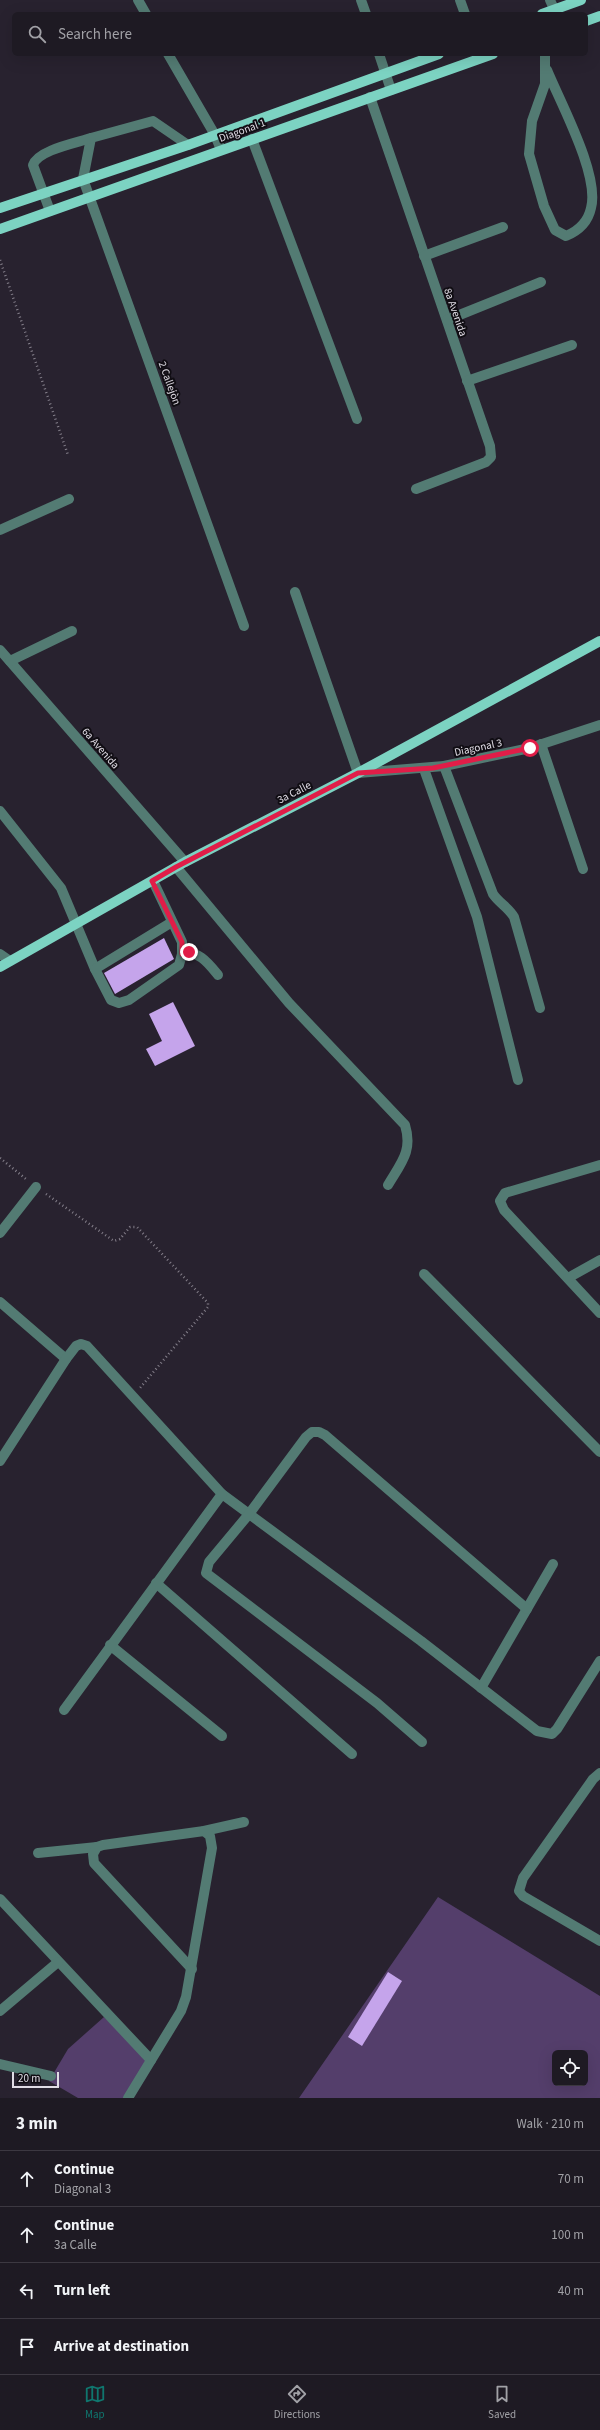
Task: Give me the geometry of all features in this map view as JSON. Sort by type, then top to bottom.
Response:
[{"type":"main road","points":[[544,12],[552,5],[580,0]]},
{"type":"main road","points":[[588,20],[600,16]]},
{"type":"main road","name":"Diagonal 1","points":[[0,208],[188,145],[434,56]]},
{"type":"main road","points":[[440,56],[446,71]]},
{"type":"main road","name":"Diagonal 1","points":[[0,229],[487,56]]},
{"type":"main road","points":[[347,87],[351,104]]},
{"type":"main road","name":"3a Calle","points":[[0,967],[181,864],[358,773],[600,641]]},
{"type":"street","points":[[138,0],[145,12]]},
{"type":"street","points":[[361,0],[365,12]]},
{"type":"street","points":[[460,0],[463,12]]},
{"type":"street","points":[[169,56],[215,135],[221,150]]},
{"type":"street","points":[[380,56],[387,73],[391,90]]},
{"type":"street","points":[[545,56],[547,70],[545,84],[532,121],[529,154],[544,206],[556,230],[566,236],[576,232],[583,225],[591,209],[593,195],[587,165],[547,70]]},
{"type":"street","name":"8a Avenida","points":[[370,97],[490,446],[490,457],[486,462],[416,489]]},
{"type":"street","points":[[50,211],[33,165],[35,160],[42,154],[91,138],[153,121],[188,145]]},
{"type":"street","points":[[91,138],[84,179],[244,626]]},
{"type":"street","points":[[252,139],[357,419]]},
{"type":"street","points":[[424,256],[504,227]]},
{"type":"street","points":[[446,320],[541,282]]},
{"type":"street","points":[[467,381],[572,345]]},
{"type":"street","points":[[0,530],[69,499]]},
{"type":"street","points":[[295,592],[358,773]]},
{"type":"street","points":[[10,661],[72,631]]},
{"type":"street","name":"6a Avenida","points":[[0,650],[181,864],[289,1003],[405,1125],[409,1139],[407,1153],[388,1185]]},
{"type":"street","name":"Diagonal 3","points":[[358,773],[424,769],[444,766],[541,744],[600,725]]},
{"type":"street","points":[[541,744],[583,869]]},
{"type":"street","points":[[444,766],[493,894],[500,903],[510,910],[514,917],[540,1008]]},
{"type":"street","points":[[424,769],[477,917],[518,1080]]},
{"type":"street","points":[[0,811],[61,888],[77,923],[95,969],[111,1000],[119,1003],[129,1000],[178,965],[182,954],[182,942],[152,881]]},
{"type":"street","points":[[95,969],[172,922]]},
{"type":"street","points":[[182,954],[189,952],[195,954],[208,962],[218,975]]},
{"type":"street","points":[[0,954],[10,961]]},
{"type":"street","points":[[600,1165],[505,1193],[501,1197],[500,1205],[600,1313]]},
{"type":"street","points":[[0,1233],[36,1186]]},
{"type":"street","points":[[568,1278],[600,1260]]},
{"type":"street","points":[[424,1274],[600,1452]]},
{"type":"street","points":[[0,1302],[66,1359]]},
{"type":"street","points":[[0,1461],[66,1359],[76,1346],[81,1344],[87,1346],[222,1494],[537,1731],[552,1734],[557,1729],[600,1661]]},
{"type":"street","points":[[422,1742],[377,1703],[206,1573],[209,1562],[249,1514],[306,1437],[312,1432],[320,1432],[527,1609]]},
{"type":"street","points":[[64,1710],[110,1645],[222,1494]]},
{"type":"street","points":[[481,1688],[553,1564]]},
{"type":"street","points":[[156,1583],[352,1754]]},
{"type":"street","points":[[110,1645],[222,1736]]},
{"type":"street","points":[[600,1773],[593,1779],[523,1878],[519,1891],[523,1896],[600,1941]]},
{"type":"street","points":[[38,1853],[97,1848],[204,1831],[244,1822]]},
{"type":"street","points":[[128,2098],[181,2011],[192,1969],[212,1848],[210,1836],[204,1831]]},
{"type":"street","points":[[97,1848],[93,1854],[94,1863],[192,1969]]},
{"type":"street","points":[[0,1899],[151,2060]]},
{"type":"street","points":[[0,2011],[58,1962]]},
{"type":"street","points":[[0,2064],[51,2076]]},
{"type":"path","points":[[0,260],[68,455]]},
{"type":"path","points":[[0,1158],[36,1186],[114,1241],[120,1239],[130,1227],[136,1227],[208,1303],[208,1307],[132,1397]]},
{"type":"shaded area","points":[[438,1897],[600,1996],[600,2098],[299,2098]]},
{"type":"shaded area","points":[[104,2017],[151,2060],[125,2098],[78,2098],[49,2081],[68,2049]]},
{"type":"building","points":[[164,938],[174,959],[115,994],[104,973]]},
{"type":"building","points":[[173,1002],[195,1046],[155,1066],[146,1049],[162,1041],[149,1014]]},
{"type":"building","points":[[388,1972],[402,1981],[362,2046],[348,2037]]},
{"type":"route","points":[[189,952],[182,954],[182,942],[152,881],[185,862],[358,773],[433,768],[530,748]]}]
